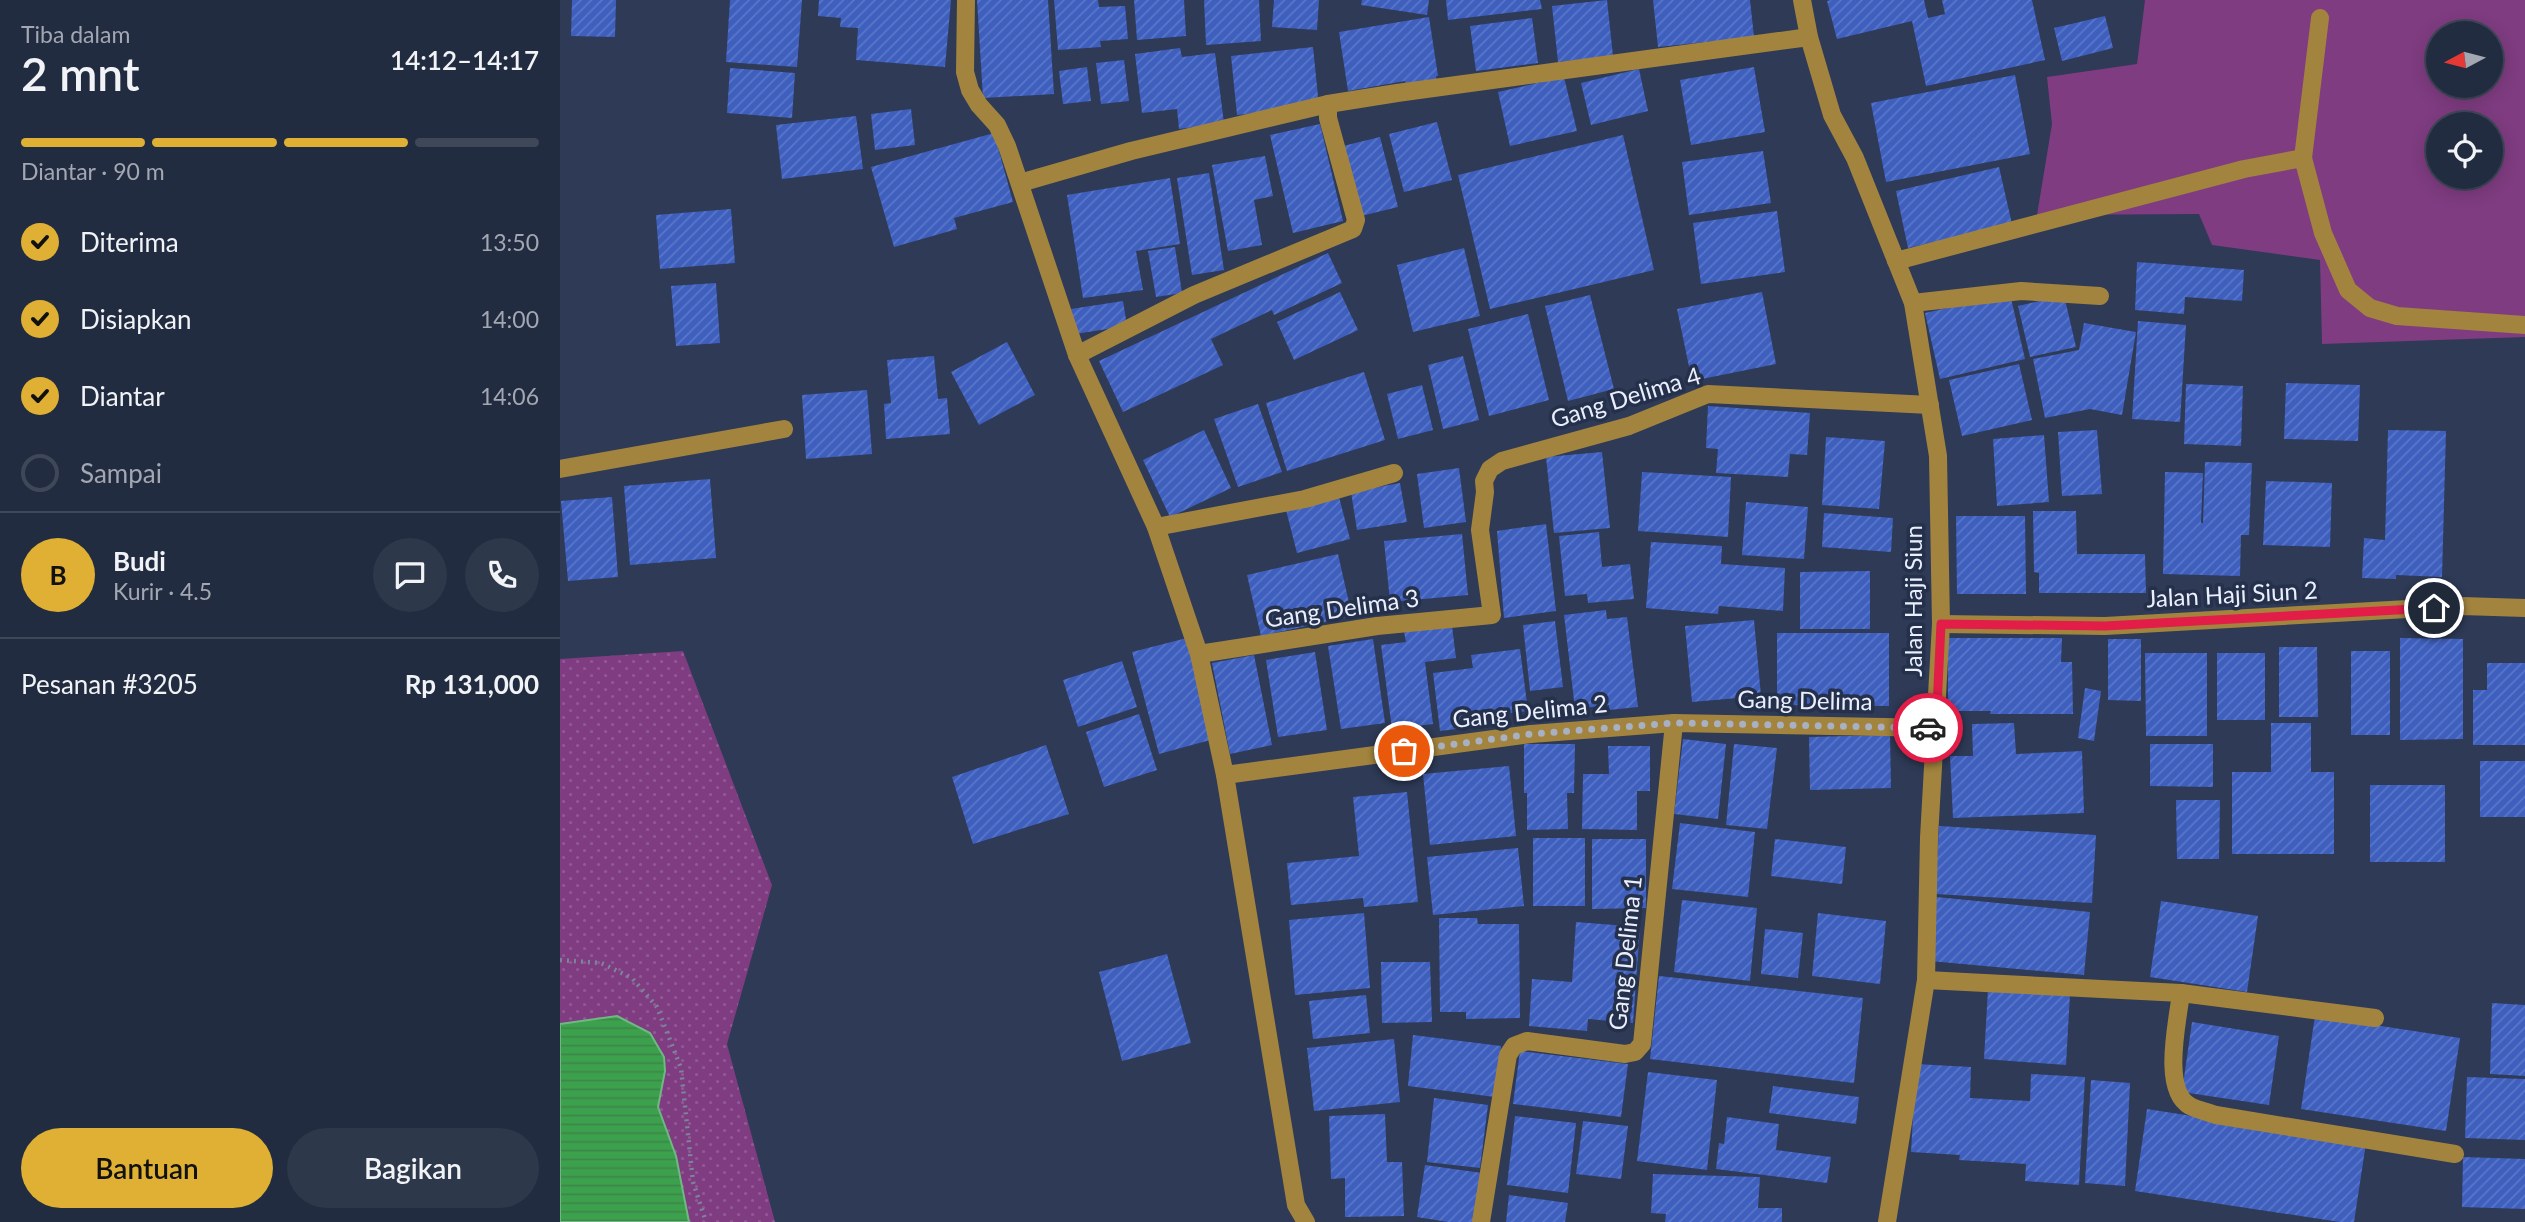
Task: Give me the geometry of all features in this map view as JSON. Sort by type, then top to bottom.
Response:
[{"type":"street","points":[[966,0],[965,72],[970,90],[997,125],[1020,183],[1077,355],[1156,527],[1199,654],[1226,775],[1296,1205],[1306,1222]]},
{"type":"street","name":"Jalan Haji Siun","points":[[1802,0],[1809,37],[1832,115],[1855,158],[1913,303],[1938,456],[1941,624],[1928,838],[1926,980],[1887,1222]]},
{"type":"street","points":[[2320,18],[2303,158],[2323,233],[2348,290],[2370,308],[2397,316],[2525,325]]},
{"type":"street","points":[[1020,183],[1131,151],[1328,104],[1809,37]]},
{"type":"street","points":[[1077,355],[1194,295],[1353,229],[1356,220],[1328,118],[1328,104]]},
{"type":"street","points":[[1896,261],[2244,169],[2303,158]]},
{"type":"street","points":[[1913,303],[2021,291],[2100,296]]},
{"type":"street","name":"Gang Delima 4","points":[[1492,615],[1480,530],[1484,481],[1490,469],[1502,461],[1629,426],[1708,394],[1930,405]]},
{"type":"street","points":[[560,468],[785,429]]},
{"type":"street","points":[[1156,527],[1306,499],[1394,473]]},
{"type":"street","name":"Jalan Haji Siun 2","points":[[1941,624],[2105,626],[2462,606],[2525,608]]},
{"type":"street","name":"Gang Delima 3","points":[[1199,654],[1377,626],[1492,615]]},
{"type":"street","name":"Gang Delima","points":[[1674,723],[1936,728]]},
{"type":"street","name":"Gang Delima 2","points":[[1226,775],[1531,734],[1674,723]]},
{"type":"street","name":"Gang Delima 1","points":[[1481,1222],[1508,1055],[1514,1046],[1527,1041],[1625,1054],[1635,1052],[1642,1044],[1674,723]]},
{"type":"street","points":[[1926,980],[2181,993],[2375,1018]]},
{"type":"street","points":[[2181,993],[2173,1066],[2178,1093],[2189,1106],[2216,1115],[2455,1154]]},
{"type":"path","points":[[560,960],[601,963],[632,978],[657,1007],[681,1068],[693,1182],[706,1222]]},
{"type":"shaded area","points":[[2145,0],[2525,0],[2525,337],[2322,344],[2320,260],[2212,245],[2199,214],[2037,215],[2052,124],[2047,77],[2137,64]]},
{"type":"shaded area","points":[[683,651],[772,885],[727,1044],[775,1222],[689,1222],[676,1156],[658,1107],[665,1071],[586,1021],[560,1024],[560,659]]},
{"type":"shaded area","points":[[617,1016],[650,1033],[664,1057],[665,1071],[658,1107],[676,1156],[689,1222],[560,1222],[560,1024]]},
{"type":"building","points":[[572,0],[616,0],[615,37],[571,36]]},
{"type":"building","points":[[730,0],[802,0],[797,67],[726,62]]},
{"type":"building","points":[[819,0],[951,0],[945,67],[856,60],[858,28],[840,27],[841,18],[818,16]]},
{"type":"building","points":[[977,0],[1048,0],[1054,94],[983,98]]},
{"type":"building","points":[[1054,0],[1098,0],[1099,7],[1125,6],[1128,39],[1100,41],[1101,47],[1058,50]]},
{"type":"building","points":[[1134,0],[1184,0],[1186,36],[1137,40]]},
{"type":"building","points":[[1204,0],[1259,0],[1261,41],[1206,45]]},
{"type":"building","points":[[1274,0],[1319,0],[1317,30],[1272,27]]},
{"type":"building","points":[[1362,0],[1429,0],[1427,15],[1361,5]]},
{"type":"building","points":[[1446,0],[1540,0],[1542,9],[1448,20]]},
{"type":"building","points":[[1607,0],[1613,56],[1558,62],[1552,6]]},
{"type":"building","points":[[1653,0],[1750,0],[1754,37],[1658,47]]},
{"type":"building","points":[[1924,0],[1928,18],[1945,14],[1942,0],[2032,0],[2045,60],[1926,86],[1912,21],[1837,39],[1827,1]]},
{"type":"building","points":[[2105,16],[2113,48],[2062,61],[2054,28]]},
{"type":"building","points":[[1429,17],[1437,84],[1406,88],[1405,81],[1348,91],[1339,32]]},
{"type":"building","points":[[1532,18],[1538,63],[1476,71],[1470,26]]},
{"type":"building","points":[[1313,47],[1319,106],[1237,115],[1231,56]]},
{"type":"building","points":[[1180,48],[1182,57],[1215,53],[1224,123],[1179,129],[1177,109],[1142,113],[1135,54]]},
{"type":"building","points":[[1124,60],[1129,101],[1101,104],[1096,63]]},
{"type":"building","points":[[1087,67],[1091,101],[1063,104],[1059,71]]},
{"type":"building","points":[[1754,67],[1765,132],[1691,145],[1680,80]]},
{"type":"building","points":[[730,68],[795,73],[792,118],[727,113]]},
{"type":"building","points":[[1639,69],[1648,111],[1591,125],[1581,83]]},
{"type":"building","points":[[2015,75],[2030,154],[1886,182],[1871,103]]},
{"type":"building","points":[[1564,77],[1577,131],[1510,146],[1498,92]]},
{"type":"building","points":[[911,109],[915,145],[875,150],[871,114]]},
{"type":"building","points":[[856,116],[863,169],[782,179],[776,125]]},
{"type":"building","points":[[1437,122],[1452,180],[1404,192],[1389,134]]},
{"type":"building","points":[[1320,124],[1343,221],[1293,233],[1270,135]]},
{"type":"building","points":[[994,133],[1013,202],[954,218],[957,229],[894,247],[871,167]]},
{"type":"building","points":[[1623,135],[1654,270],[1490,309],[1458,175]]},
{"type":"building","points":[[1380,137],[1398,207],[1361,216],[1343,146]]},
{"type":"building","points":[[1763,151],[1771,203],[1689,215],[1682,162]]},
{"type":"building","points":[[1265,156],[1273,196],[1254,200],[1262,245],[1228,251],[1212,165]]},
{"type":"building","points":[[1999,167],[2012,224],[1908,248],[1896,191]]},
{"type":"building","points":[[1209,173],[1224,270],[1192,275],[1177,178]]},
{"type":"building","points":[[1170,178],[1180,244],[1136,251],[1143,290],[1083,298],[1067,195]]},
{"type":"building","points":[[731,209],[735,263],[660,269],[656,215]]},
{"type":"building","points":[[1777,211],[1785,272],[1701,284],[1693,223]]},
{"type":"building","points":[[1175,247],[1182,293],[1156,297],[1148,251]]},
{"type":"building","points":[[1464,248],[1480,316],[1413,332],[1397,265]]},
{"type":"building","points":[[1328,253],[1342,283],[1274,315],[1272,310],[1211,339],[1223,365],[1123,412],[1099,361]]},
{"type":"building","points":[[2137,262],[2244,270],[2242,301],[2185,297],[2184,314],[2135,310]]},
{"type":"building","points":[[716,283],[720,343],[676,346],[671,286]]},
{"type":"building","points":[[1340,292],[1358,330],[1294,360],[1277,322]]},
{"type":"building","points":[[1762,292],[1776,364],[1692,381],[1677,309]]},
{"type":"building","points":[[2010,294],[2025,359],[1940,379],[1925,313]]},
{"type":"building","points":[[1590,295],[1614,389],[1568,401],[1545,306]]},
{"type":"building","points":[[2064,295],[2076,347],[2030,357],[2018,306]]},
{"type":"building","points":[[1123,301],[1127,326],[1075,334],[1071,309]]},
{"type":"building","points":[[1528,314],[1549,400],[1489,416],[1468,329]]},
{"type":"building","points":[[2138,321],[2186,325],[2180,422],[2132,419]]},
{"type":"building","points":[[2084,323],[2136,332],[2122,415],[2090,409],[2045,418],[2033,359],[2079,350]]},
{"type":"building","points":[[1007,342],[1035,395],[979,425],[951,372]]},
{"type":"building","points":[[934,356],[938,399],[947,398],[950,434],[886,439],[884,404],[891,403],[887,360]]},
{"type":"building","points":[[1463,356],[1479,420],[1443,429],[1428,365]]},
{"type":"building","points":[[2019,364],[2032,420],[1962,436],[1949,380]]},
{"type":"building","points":[[1364,372],[1385,440],[1287,471],[1266,403]]},
{"type":"building","points":[[2286,383],[2360,385],[2358,441],[2284,439]]},
{"type":"building","points":[[2186,384],[2243,386],[2241,446],[2184,444]]},
{"type":"building","points":[[1422,385],[1433,430],[1398,439],[1387,394]]},
{"type":"building","points":[[867,390],[872,454],[806,459],[802,395]]},
{"type":"building","points":[[1258,404],[1282,472],[1238,487],[1214,419]]},
{"type":"building","points":[[1708,406],[1810,413],[1807,455],[1790,454],[1788,477],[1716,473],[1718,449],[1706,448]]},
{"type":"building","points":[[1204,430],[1231,488],[1170,517],[1143,460]]},
{"type":"building","points":[[2097,430],[2102,494],[2062,496],[2058,432]]},
{"type":"building","points":[[2388,430],[2446,431],[2442,577],[2396,575],[2396,579],[2362,578],[2364,538],[2385,540]]},
{"type":"building","points":[[2044,435],[2049,502],[1997,506],[1993,439]]},
{"type":"building","points":[[1826,437],[1885,441],[1879,509],[1822,505]]},
{"type":"building","points":[[1602,452],[1610,528],[1554,533],[1546,457]]},
{"type":"building","points":[[2205,462],[2252,463],[2249,535],[2241,535],[2240,576],[2163,574],[2165,472],[2203,473],[2203,523]]},
{"type":"building","points":[[1459,468],[1466,522],[1424,528],[1417,474]]},
{"type":"building","points":[[1642,472],[1731,477],[1728,537],[1638,531]]},
{"type":"building","points":[[710,479],[716,558],[630,565],[624,486]]},
{"type":"building","points":[[2266,481],[2332,483],[2330,547],[2263,545]]},
{"type":"building","points":[[1400,483],[1407,522],[1357,530],[1351,492]]},
{"type":"building","points":[[612,497],[618,577],[568,581],[561,501]]},
{"type":"building","points":[[1339,497],[1350,539],[1297,553],[1286,510]]},
{"type":"building","points":[[1746,502],[1808,507],[1804,559],[1742,555]]},
{"type":"building","points":[[2033,511],[2076,511],[2077,554],[2145,554],[2146,593],[2039,593],[2039,573],[2034,572]]},
{"type":"building","points":[[1824,513],[1893,518],[1891,552],[1822,547]]},
{"type":"building","points":[[1956,516],[2025,516],[2026,594],[1957,594]]},
{"type":"building","points":[[1546,524],[1556,611],[1504,618],[1497,531]]},
{"type":"building","points":[[1599,532],[1602,567],[1630,564],[1634,599],[1588,603],[1587,594],[1565,596],[1559,536]]},
{"type":"building","points":[[1462,534],[1468,595],[1390,602],[1384,541]]},
{"type":"building","points":[[1651,542],[1722,546],[1721,564],[1785,568],[1783,611],[1719,606],[1718,614],[1646,608]]},
{"type":"building","points":[[1338,554],[1352,616],[1261,636],[1247,575]]},
{"type":"building","points":[[1870,571],[1870,629],[1800,629],[1800,572]]},
{"type":"building","points":[[1606,610],[1607,619],[1627,617],[1638,707],[1609,710],[1609,705],[1575,709],[1564,615]]},
{"type":"building","points":[[1754,620],[1761,696],[1692,702],[1685,626]]},
{"type":"building","points":[[1555,621],[1563,687],[1530,691],[1523,625]]},
{"type":"building","points":[[1452,626],[1456,658],[1425,662],[1433,724],[1392,729],[1381,645],[1406,642],[1404,632]]},
{"type":"building","points":[[1777,633],[1889,633],[1889,706],[1777,705]]},
{"type":"building","points":[[1187,638],[1214,739],[1159,754],[1132,652]]},
{"type":"building","points":[[1948,638],[2062,638],[2061,662],[2072,662],[2073,714],[1948,711]]},
{"type":"building","points":[[2400,638],[2463,639],[2463,739],[2400,740]]},
{"type":"building","points":[[1373,639],[1385,723],[1341,729],[1328,646]]},
{"type":"building","points":[[2108,639],[2141,639],[2141,701],[2108,700]]},
{"type":"building","points":[[2279,647],[2317,647],[2318,717],[2279,717]]},
{"type":"building","points":[[1520,649],[1528,711],[1487,716],[1489,725],[1440,731],[1433,673],[1473,668],[1471,655]]},
{"type":"building","points":[[2351,651],[2390,651],[2390,735],[2351,735]]},
{"type":"building","points":[[1315,652],[1327,730],[1278,737],[1266,660]]},
{"type":"building","points":[[2145,653],[2207,653],[2207,736],[2146,736]]},
{"type":"building","points":[[2217,653],[2265,653],[2265,720],[2217,720]]},
{"type":"building","points":[[1254,655],[1272,745],[1230,754],[1212,663]]},
{"type":"building","points":[[1122,661],[1137,707],[1078,727],[1063,680]]},
{"type":"building","points":[[2487,663],[2525,663],[2525,745],[2473,745],[2473,690],[2487,690]]},
{"type":"building","points":[[2085,688],[2101,691],[2094,741],[2078,738]]},
{"type":"building","points":[[1139,714],[1157,770],[1104,787],[1086,732]]},
{"type":"building","points":[[2014,723],[2016,754],[2082,751],[2084,813],[1953,818],[1950,756],[1973,756],[1972,724]]},
{"type":"building","points":[[2271,723],[2311,723],[2311,772],[2334,772],[2334,854],[2232,854],[2232,772],[2271,772]]},
{"type":"building","points":[[1890,735],[1891,788],[1810,790],[1809,737]]},
{"type":"building","points":[[1683,739],[1726,744],[1718,819],[1674,814]]},
{"type":"building","points":[[1524,744],[1575,744],[1574,793],[1567,793],[1568,829],[1527,830]]},
{"type":"building","points":[[1734,744],[1777,748],[1767,829],[1726,825]]},
{"type":"building","points":[[2150,744],[2213,744],[2213,787],[2150,786]]},
{"type":"building","points":[[1046,745],[1069,814],[973,844],[952,777]]},
{"type":"building","points":[[1608,746],[1650,746],[1650,791],[1637,791],[1637,830],[1582,829],[1583,774],[1609,774]]},
{"type":"building","points":[[2480,761],[2525,761],[2525,817],[2480,817]]},
{"type":"building","points":[[1509,766],[1516,836],[1430,845],[1423,774]]},
{"type":"building","points":[[2370,785],[2445,785],[2445,862],[2370,862]]},
{"type":"building","points":[[1407,792],[1418,902],[1364,907],[1363,898],[1291,905],[1287,863],[1359,856],[1353,797]]},
{"type":"building","points":[[2176,800],[2220,800],[2219,859],[2177,859]]},
{"type":"building","points":[[1680,823],[1755,832],[1748,897],[1672,889]]},
{"type":"building","points":[[1939,826],[2096,835],[2092,903],[1935,894]]},
{"type":"building","points":[[1533,838],[1585,838],[1585,906],[1533,906]]},
{"type":"building","points":[[1592,839],[1646,839],[1646,908],[1592,909]]},
{"type":"building","points":[[1775,839],[1846,847],[1842,884],[1771,876]]},
{"type":"building","points":[[1518,848],[1524,906],[1433,915],[1427,857]]},
{"type":"building","points":[[1936,897],[2090,912],[2084,975],[1930,961]]},
{"type":"building","points":[[1682,900],[1757,908],[1750,981],[1674,972]]},
{"type":"building","points":[[2161,901],[2258,916],[2247,992],[2150,977]]},
{"type":"building","points":[[1364,913],[1370,988],[1295,995],[1289,920]]},
{"type":"building","points":[[1818,913],[1886,921],[1880,984],[1812,976]]},
{"type":"building","points":[[1439,918],[1477,918],[1478,924],[1519,924],[1520,1018],[1466,1019],[1466,1012],[1440,1012]]},
{"type":"building","points":[[1576,922],[1640,927],[1633,1023],[1588,1019],[1587,1031],[1529,1026],[1532,979],[1572,982]]},
{"type":"building","points":[[1765,929],[1803,933],[1798,978],[1761,974]]},
{"type":"building","points":[[1167,954],[1191,1043],[1122,1061],[1099,972]]},
{"type":"building","points":[[1381,962],[1430,962],[1432,1022],[1382,1023]]},
{"type":"building","points":[[1659,976],[1863,998],[1854,1083],[1650,1059]]},
{"type":"building","points":[[1988,989],[2070,994],[2066,1065],[1984,1059]]},
{"type":"building","points":[[1366,995],[1370,1033],[1313,1039],[1309,1001]]},
{"type":"building","points":[[2492,1003],[2525,1005],[2525,1076],[2490,1074]]},
{"type":"building","points":[[2315,1016],[2460,1038],[2446,1131],[2301,1109]]},
{"type":"building","points":[[2192,1022],[2279,1036],[2269,1105],[2182,1092]]},
{"type":"building","points":[[1413,1035],[1501,1046],[1495,1097],[1408,1086]]},
{"type":"building","points":[[1394,1039],[1400,1102],[1314,1111],[1307,1048]]},
{"type":"building","points":[[1520,1051],[1628,1064],[1621,1117],[1513,1104]]},
{"type":"building","points":[[1916,1064],[1971,1067],[1970,1098],[2030,1101],[2031,1074],[2085,1077],[2079,1185],[2025,1181],[2026,1164],[1959,1160],[1960,1155],[1911,1152]]},
{"type":"building","points":[[1648,1072],[1717,1080],[1707,1170],[1637,1161]]},
{"type":"building","points":[[2467,1077],[2525,1079],[2525,1140],[2465,1138]]},
{"type":"building","points":[[2091,1080],[2130,1083],[2125,1186],[2085,1183]]},
{"type":"building","points":[[1773,1086],[1859,1097],[1856,1124],[1769,1113]]},
{"type":"building","points":[[1434,1098],[1488,1105],[1480,1168],[1427,1162]]},
{"type":"building","points":[[2147,1109],[2366,1143],[2354,1222],[2135,1191]]},
{"type":"building","points":[[1385,1114],[1387,1162],[1402,1162],[1404,1216],[1345,1217],[1345,1178],[1331,1179],[1329,1116]]},
{"type":"building","points":[[1515,1116],[1576,1123],[1568,1193],[1507,1185]]},
{"type":"building","points":[[1727,1117],[1779,1124],[1776,1150],[1831,1157],[1827,1183],[1716,1169],[1719,1143],[1724,1144]]},
{"type":"building","points":[[1583,1121],[1628,1126],[1621,1179],[1576,1174]]},
{"type":"building","points":[[2463,1157],[2525,1159],[2525,1209],[2462,1207]]},
{"type":"building","points":[[1425,1165],[1482,1173],[1474,1222],[1448,1222],[1417,1217]]},
{"type":"building","points":[[1653,1174],[1760,1177],[1758,1208],[1782,1208],[1782,1222],[1665,1222],[1666,1214],[1651,1213]]},
{"type":"building","points":[[1509,1195],[1568,1203],[1565,1222],[1506,1222]]},
{"type":"way so far","points":[[1404,751],[1531,734],[1674,723],[1928,728]]},
{"type":"route","points":[[1928,728],[1936,728],[1941,624],[2105,626],[2434,608]]}]
